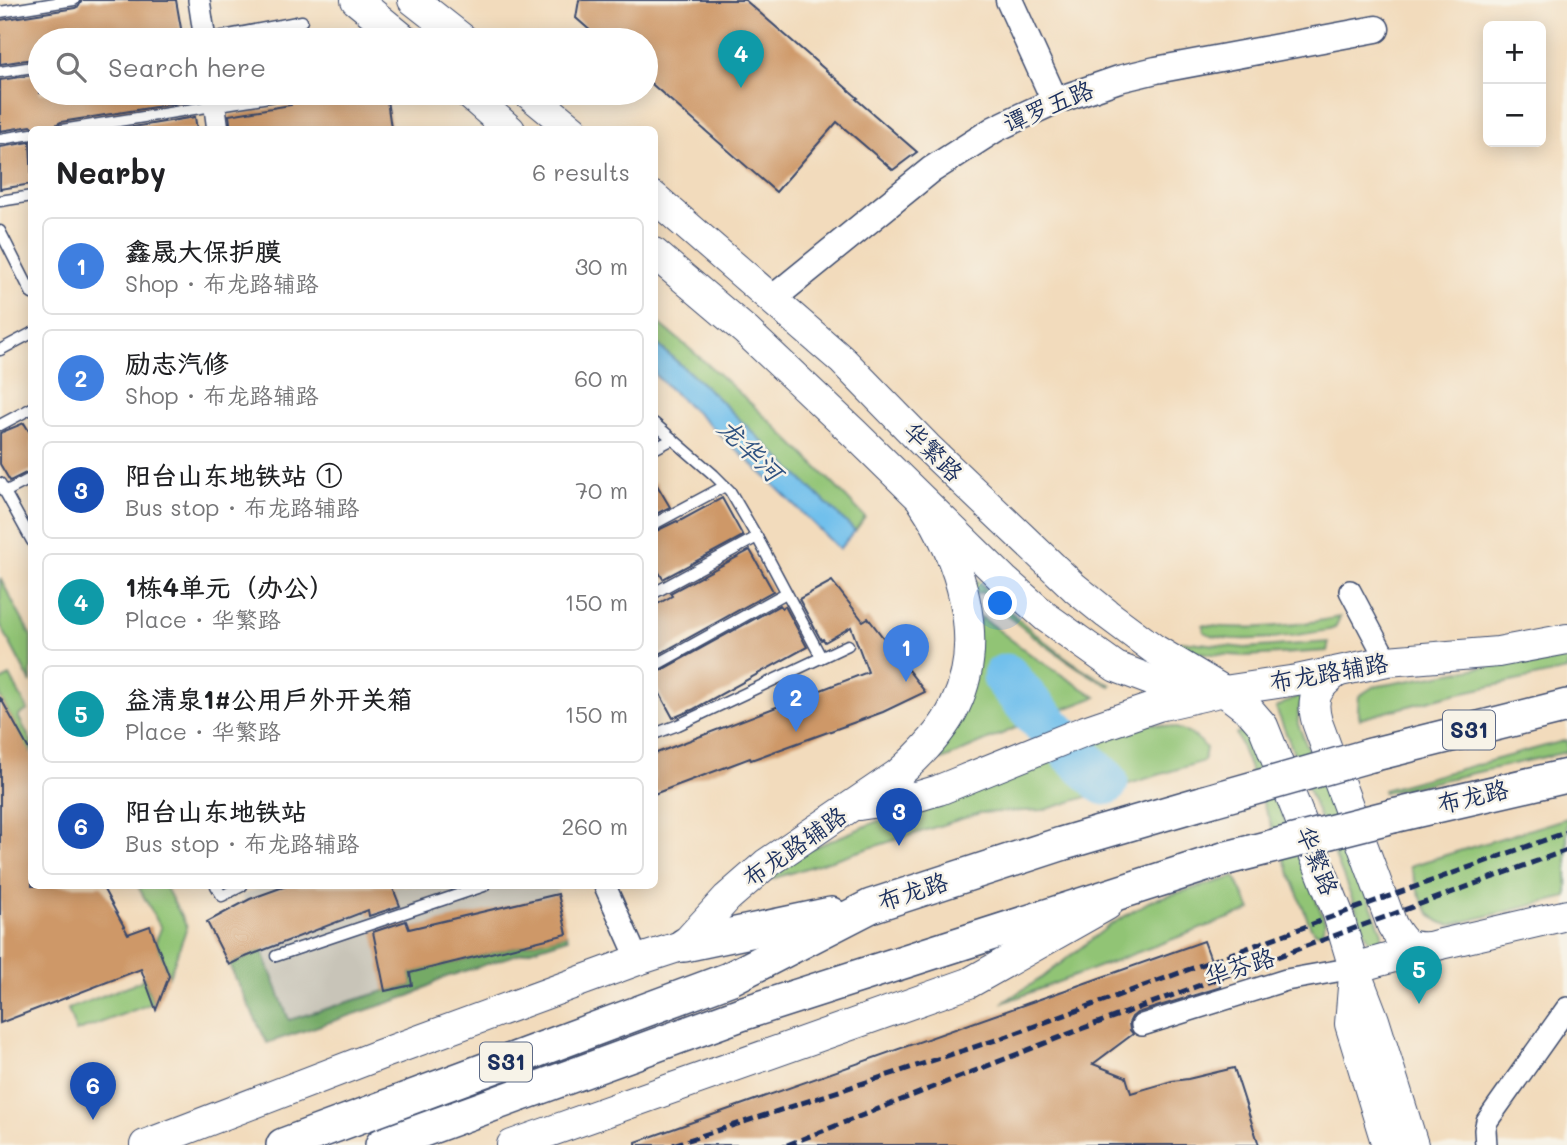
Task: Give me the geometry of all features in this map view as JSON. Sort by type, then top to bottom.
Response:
[{"type":"main road","points":[[356,0],[390,28]]},
{"type":"main road","points":[[413,0],[449,28]]},
{"type":"main road","points":[[482,105],[505,126]]},
{"type":"main road","points":[[543,105],[568,126]]},
{"type":"main road","name":"华繁路","points":[[658,200],[843,361],[965,484],[1075,588],[1154,649],[1224,691],[1250,711],[1262,726],[1337,911],[1413,1145]]},
{"type":"main road","name":"华繁路","points":[[658,256],[757,340],[1004,580],[1046,617],[1116,667],[1153,681],[1224,691]]},
{"type":"main road","points":[[853,806],[897,775],[931,742],[954,708],[965,679],[969,634],[963,594],[929,508],[965,484]]},
{"type":"main road","name":"布龙路辅路","points":[[684,945],[746,880],[853,806],[919,796],[939,790],[1085,731],[1158,706],[1387,661],[1498,652],[1567,639]]},
{"type":"main road","points":[[1337,671],[1319,688],[1315,697],[1313,709],[1317,722],[1392,925],[1407,946],[1431,947]]},
{"type":"main road","name":"布龙路","points":[[283,1145],[729,979],[871,906],[1061,844],[1205,802],[1371,755],[1567,706]]},
{"type":"main road","name":"布龙路","points":[[382,1145],[741,1014],[1227,858],[1567,776]]},
{"type":"main road","points":[[512,1145],[969,983],[1141,885]]},
{"type":"main road","points":[[145,1145],[638,960],[684,945],[871,906]]},
{"type":"main road","points":[[1354,968],[1567,915]]},
{"type":"main road","name":"华繁路","points":[[1354,968],[1350,1024],[1387,1145]]},
{"type":"street","points":[[199,0],[201,28]]},
{"type":"street","points":[[1009,0],[1055,101]]},
{"type":"street","name":"谭罗五路","points":[[772,299],[931,170],[995,129],[1055,101],[1119,79],[1156,70],[1376,29]]},
{"type":"street","points":[[215,105],[217,126]]},
{"type":"street","points":[[1350,590],[1387,661]]},
{"type":"street","points":[[606,889],[638,960]]},
{"type":"street","name":"华芬路","points":[[1142,1025],[1286,980],[1354,968]]},
{"type":"street","points":[[1486,1145],[1487,1121],[1567,1008]]},
{"type":"lane","points":[[0,12],[74,0]]},
{"type":"lane","points":[[269,28],[302,22]]},
{"type":"lane","points":[[0,72],[28,68]]},
{"type":"lane","points":[[82,126],[185,105]]},
{"type":"lane","points":[[0,139],[28,135]]},
{"type":"lane","points":[[0,201],[28,198]]},
{"type":"lane","points":[[0,231],[28,286]]},
{"type":"lane","points":[[0,350],[28,335]]},
{"type":"lane","points":[[0,425],[28,410]]},
{"type":"lane","points":[[658,426],[724,486],[737,502],[821,657]]},
{"type":"lane","points":[[658,447],[673,439]]},
{"type":"lane","points":[[28,479],[2,488],[28,534]]},
{"type":"lane","points":[[658,522],[724,486]]},
{"type":"lane","points":[[658,591],[757,537]]},
{"type":"lane","points":[[658,664],[786,593]]},
{"type":"lane","points":[[658,732],[848,645]]},
{"type":"lane","points":[[276,956],[475,889]]},
{"type":"shaded area","points":[[257,889],[557,889],[567,934],[410,973],[412,985],[289,1020],[242,896]]},
{"type":"green space","points":[[658,322],[763,415],[865,517],[855,531],[706,387],[658,345]]},
{"type":"green space","points":[[0,578],[28,630],[28,677],[0,624]]},
{"type":"green space","points":[[975,580],[1058,652],[1111,685],[1077,667],[1043,644],[982,592],[976,594]]},
{"type":"green space","points":[[981,617],[1034,657],[1096,697],[942,760],[934,754]]},
{"type":"green space","points":[[1340,617],[1335,628],[1329,630],[1265,638],[1230,639],[1204,632],[1203,625],[1272,627]]},
{"type":"green space","points":[[1181,641],[1245,648],[1329,642],[1327,651],[1246,656],[1174,649]]},
{"type":"green space","points":[[1567,652],[1567,670],[1450,695],[1360,719],[1359,696],[1373,687]]},
{"type":"green space","points":[[10,676],[28,710],[18,716],[28,735],[28,749],[0,697],[0,681]]},
{"type":"green space","points":[[1308,690],[1300,706],[1298,724],[1382,933],[1382,939],[1377,943],[1368,939],[1276,708]]},
{"type":"green space","points":[[1147,723],[1172,727],[1194,736],[1206,748],[1204,761],[1044,810],[980,813],[772,879],[768,876],[808,850],[878,821],[1003,780],[1053,759],[1119,776],[1088,746]]},
{"type":"green space","points":[[1242,732],[1253,741],[1325,922],[1320,933],[1311,928],[1236,733]]},
{"type":"green space","points":[[1567,740],[1567,752],[1384,793],[1383,790]]},
{"type":"green space","points":[[1567,818],[1567,897],[1450,925],[1433,917],[1428,911],[1410,866]]},
{"type":"green space","points":[[1235,877],[1251,910],[1002,1003],[1043,977],[1110,925],[1152,900]]},
{"type":"green space","points":[[140,889],[167,889],[187,927],[169,976],[156,941],[161,928]]},
{"type":"green space","points":[[567,934],[568,938],[443,978],[412,995],[267,1043],[229,965],[262,950],[289,1020],[385,991],[412,986],[410,973]]},
{"type":"green space","points":[[143,976],[153,1003],[76,1032],[68,1009],[141,981]]},
{"type":"water","points":[[658,345],[706,387],[855,531],[839,549],[765,476],[658,378]]},
{"type":"water","points":[[1018,668],[1088,746],[1120,775],[1085,786],[1026,730],[994,694]]},
{"type":"pier","points":[[17,217],[28,237],[28,243],[0,247],[0,220]]},
{"type":"pier","points":[[1061,711],[1092,744],[1050,761],[1017,728]]},
{"type":"building","points":[[82,0],[176,0],[181,28],[28,28],[28,60],[0,64],[0,20],[79,6]]},
{"type":"building","points":[[579,0],[745,0],[917,152],[893,170],[837,122],[776,192],[658,89],[658,28],[587,28],[576,18]]},
{"type":"building","points":[[28,76],[28,105],[168,105],[61,122],[56,126],[28,126],[0,131],[0,80]]},
{"type":"building","points":[[291,105],[388,105],[391,126],[230,126],[229,115]]},
{"type":"building","points":[[195,117],[196,126],[140,126]]},
{"type":"building","points":[[28,142],[28,185],[0,189],[0,147]]},
{"type":"building","points":[[24,423],[28,430],[28,472],[10,481],[0,464],[0,433]]},
{"type":"building","points":[[658,487],[670,507],[658,513]]},
{"type":"building","points":[[722,498],[743,536],[663,579],[658,571],[658,530]]},
{"type":"building","points":[[750,550],[773,591],[658,655],[658,604],[672,596],[670,593]]},
{"type":"building","points":[[832,581],[863,621],[868,618],[925,692],[883,712],[658,792],[658,752],[868,672],[851,627],[825,642],[821,640],[799,599]]},
{"type":"building","points":[[780,605],[782,608],[785,606],[807,647],[673,718],[658,690],[658,672]]},
{"type":"building","points":[[0,697],[28,748],[28,889],[104,889],[128,934],[150,926],[169,976],[156,1010],[141,969],[0,1023]]},
{"type":"building","points":[[278,889],[393,889],[400,906],[369,916],[368,910],[229,965],[207,922],[250,899]]},
{"type":"building","points":[[558,894],[567,934],[410,973],[412,985],[385,991],[373,932],[406,921],[409,929]]},
{"type":"building","points":[[1204,941],[1221,987],[1137,1013],[1129,1023],[1133,1034],[1093,1064],[1126,1077],[1131,1093],[1234,1068],[1259,1145],[636,1145],[636,1142]]},
{"type":"waterway","name":"龙华河","points":[[1006,677],[1053,731],[1105,782]]},
{"type":"railway","points":[[673,1145],[1005,1037],[1567,832]]},
{"type":"railway","points":[[787,1145],[1081,1029],[1567,850]]},
{"type":"place","name":"1栋4单元（办公）","points":[[741,88]]},
{"type":"place","name":"鑫晟大保护膜","points":[[906,682]]},
{"type":"place","name":"励志汽修","points":[[796,732]]},
{"type":"place","name":"阳台山东地铁站 ①","points":[[899,846]]},
{"type":"place","name":"益清泉1#公用户外开关箱","points":[[1419,1004]]},
{"type":"place","name":"阳台山东地铁站","points":[[93,1120]]}]
